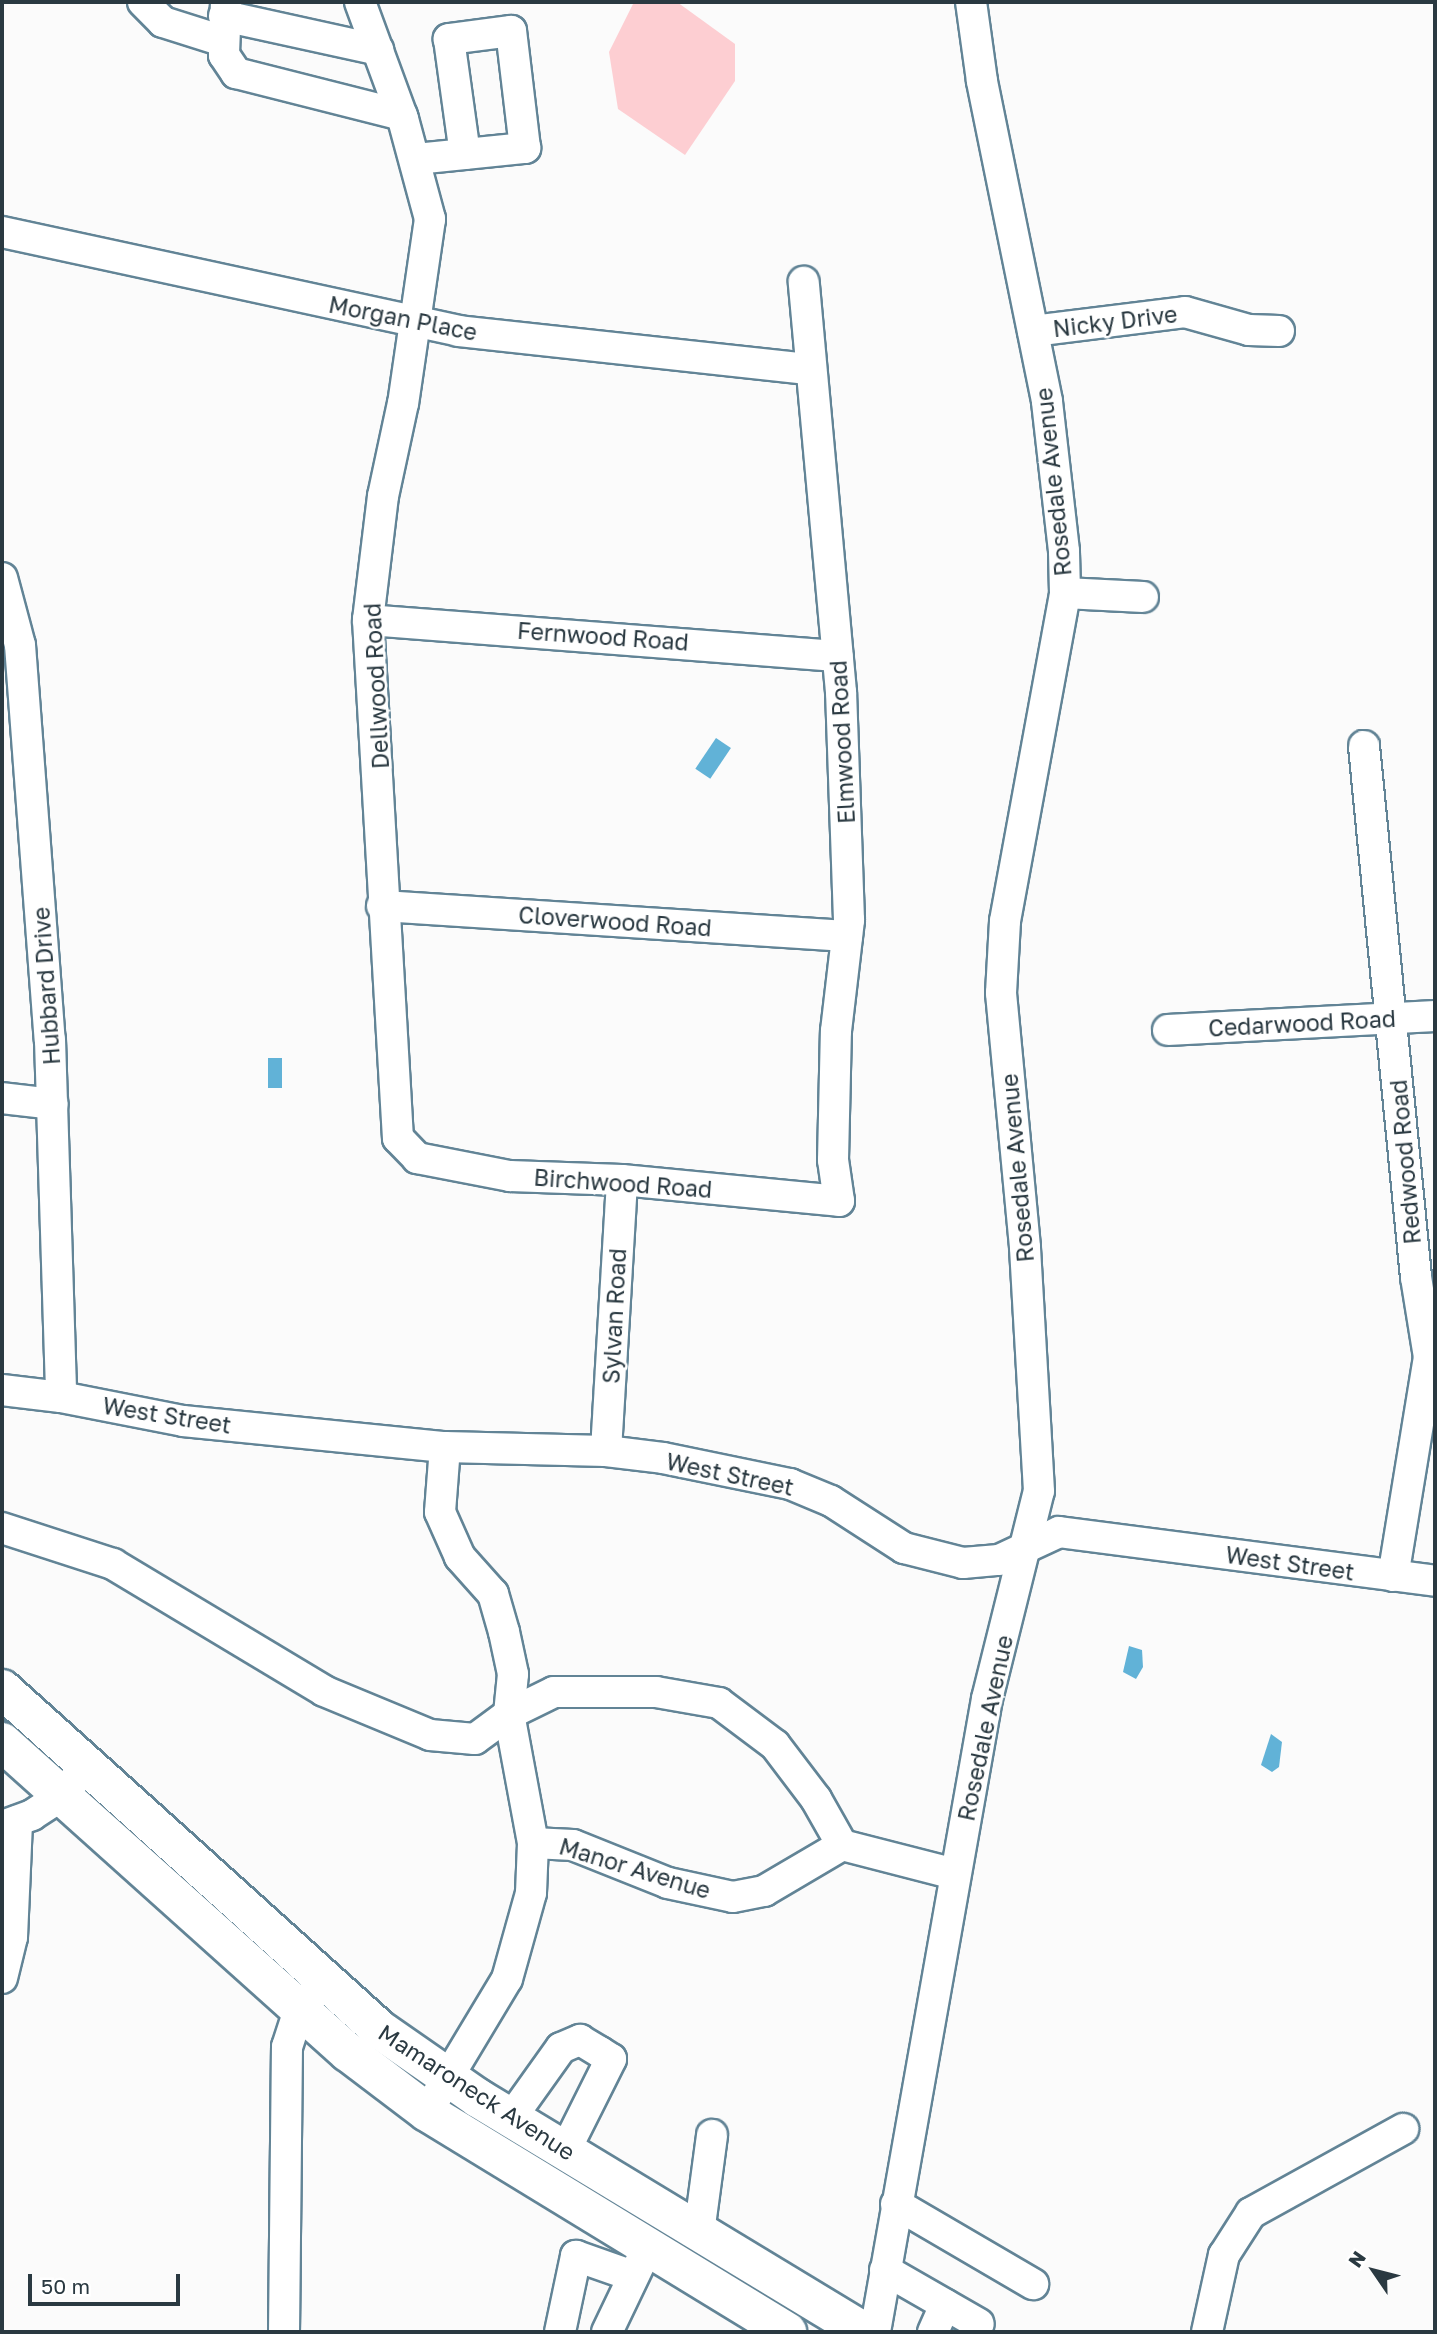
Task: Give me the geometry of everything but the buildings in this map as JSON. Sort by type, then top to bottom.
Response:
[{"type":"main road","name":"Mamaroneck Avenue","points":[[2,1689],[86,1766],[427,2112],[611,2227],[640,2263],[780,2330]]},
{"type":"main road","name":"Mamaroneck Avenue","points":[[2,1742],[61,1796],[312,1995],[380,2030],[510,2118],[865,2332]]},
{"type":"street","points":[[143,2],[163,22],[224,20],[378,50]]},
{"type":"street","name":"Dellwood Road","points":[[360,2],[402,115],[419,169],[430,219],[416,323],[383,496],[368,620],[381,796],[383,906],[398,1138],[409,1153]]},
{"type":"street","name":"Rosedale Avenue","points":[[875,2332],[987,1699],[1029,1542],[1039,1491],[1025,1247],[1001,993],[1005,921],[1065,593],[1047,401],[982,81],[971,2]]},
{"type":"street","points":[[224,20],[224,55],[236,73],[402,115]]},
{"type":"street","points":[[419,169],[465,154]]},
{"type":"street","name":"Morgan Place","points":[[2,232],[416,323],[810,369]]},
{"type":"street","name":"Elmwood Road","points":[[804,282],[838,656],[847,936],[836,1031],[833,1160],[839,1201]]},
{"type":"street","name":"Nicky Drive","points":[[1033,331],[1185,312],[1249,330],[1279,331]]},
{"type":"street","name":"Hubbard Drive","points":[[2,578],[20,645],[53,1104],[61,1397]]},
{"type":"street","points":[[1065,593],[1143,597]]},
{"type":"street","name":"Fernwood Road","points":[[368,620],[838,656]]},
{"type":"street","name":"Redwood Road","points":[[1364,746],[1391,1018],[1426,1277],[1429,1357],[1393,1576]]},
{"type":"street","name":"Cloverwood Road","points":[[383,906],[847,936]]},
{"type":"street","name":"Cedarwood Road","points":[[1168,1030],[1435,1016]]},
{"type":"street","points":[[2,1098],[53,1104]]},
{"type":"street","name":"Birchwood Road","points":[[409,1153],[510,1176],[622,1180],[839,1201]]},
{"type":"street","name":"Sylvan Road","points":[[606,1451],[622,1180]]},
{"type":"street","name":"West Street","points":[[2,1390],[61,1397],[183,1421],[445,1447],[606,1451],[790,1484],[831,1502],[904,1548],[931,1558],[963,1563],[999,1560],[1029,1542],[1059,1532],[1435,1581]]},
{"type":"street","name":"Manor Avenue","points":[[445,1447],[440,1513],[460,1557],[493,1594],[513,1674],[509,1714],[533,1843],[573,1845],[668,1883],[733,1897],[764,1891],[842,1845]]},
{"type":"street","points":[[2,1528],[113,1564],[324,1690],[395,1723],[430,1735],[475,1739],[509,1714],[554,1692],[656,1692],[719,1703],[775,1745],[816,1799],[842,1845],[956,1874]]},
{"type":"street","points":[[2,1978],[12,1937],[9,1824],[61,1796],[86,1766]]},
{"type":"street","points":[[427,2112],[507,1979],[520,1945],[531,1893],[533,1843]]},
{"type":"street","points":[[284,2332],[287,2047],[312,1995]]},
{"type":"street","points":[[510,2118],[561,2048],[580,2040],[611,2059],[565,2151]]},
{"type":"street","points":[[1207,2332],[1224,2255],[1251,2213],[1403,2129]]},
{"type":"street","points":[[699,2233],[712,2135]]},
{"type":"street","points":[[611,2227],[632,2193]]},
{"type":"street","points":[[896,2204],[1033,2284]]},
{"type":"street","points":[[560,2332],[576,2256],[640,2263],[607,2332]]},
{"type":"street","points":[[885,2270],[962,2319]]},
{"type":"street","points":[[933,2332],[962,2319]]},
{"type":"shaded area","points":[[634,2],[677,2],[735,44],[735,81],[685,155],[618,109],[609,52]]},
{"type":"water","points":[[716,738],[731,748],[710,779],[695,769]]},
{"type":"water","points":[[268,1058],[282,1058],[282,1088],[268,1088]]},
{"type":"water","points":[[1129,1646],[1142,1650],[1143,1667],[1136,1679],[1123,1672]]},
{"type":"water","points":[[1271,1734],[1282,1742],[1279,1767],[1272,1772],[1261,1765]]}]
